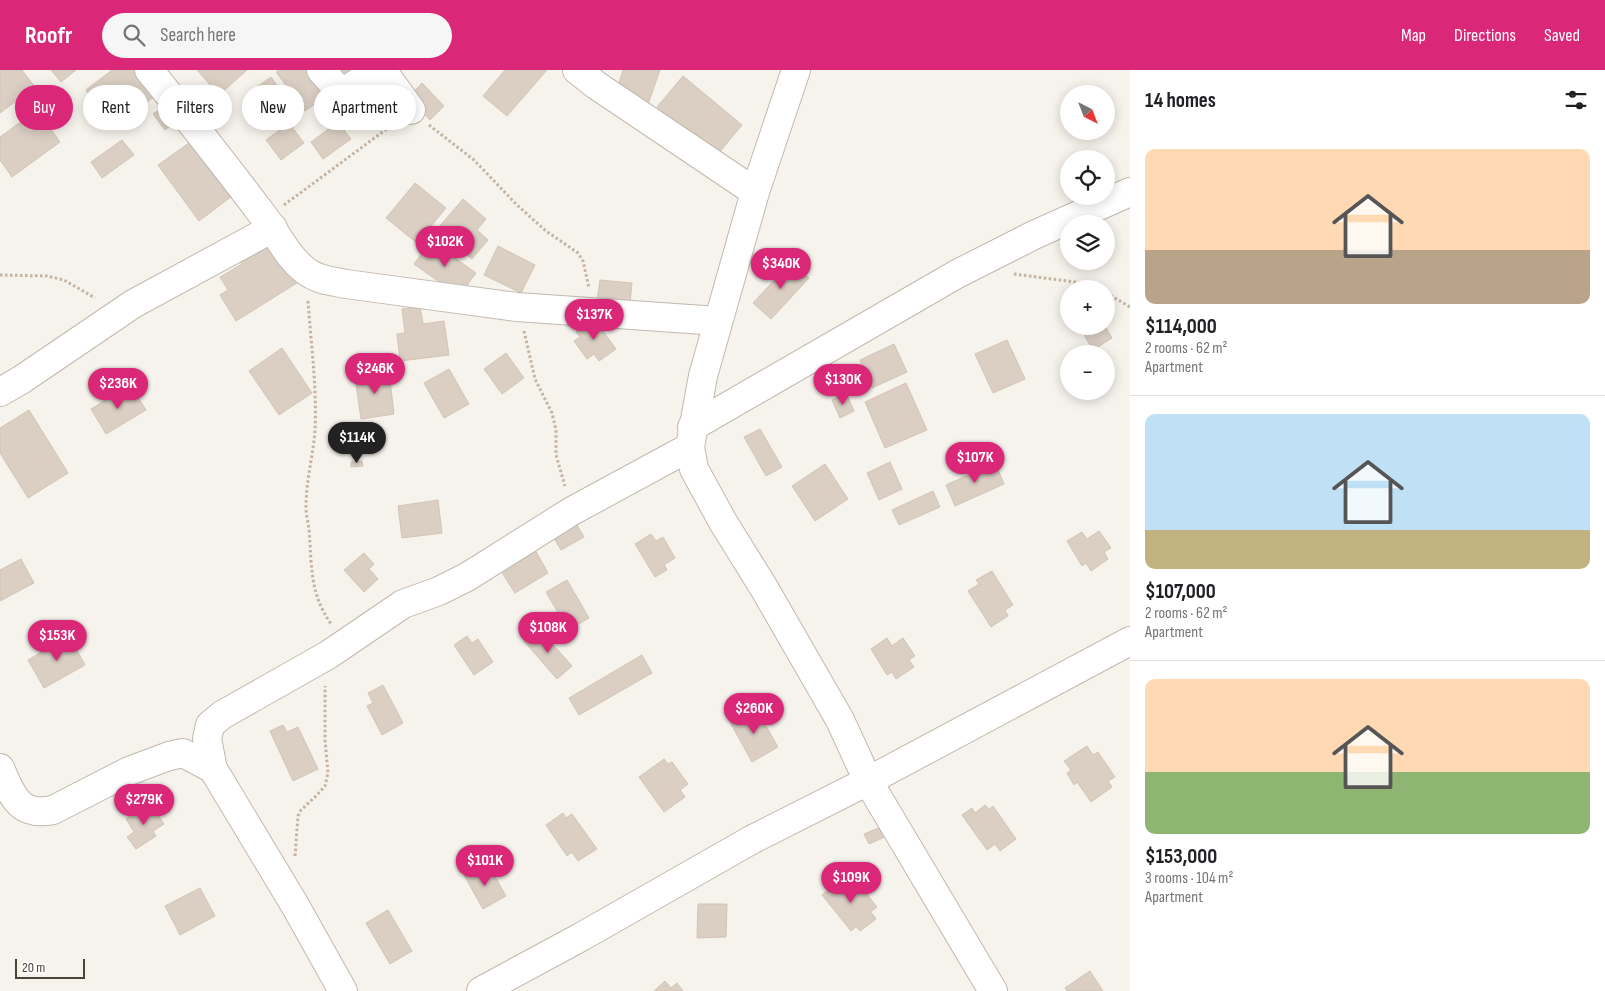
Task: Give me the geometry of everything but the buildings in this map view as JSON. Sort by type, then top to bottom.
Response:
[{"type":"street","points":[[148,70],[269,223],[287,252],[308,273],[323,279],[346,284],[517,307],[718,321]]},
{"type":"street","points":[[322,70],[337,88],[343,91],[376,70]]},
{"type":"street","points":[[382,70],[393,85]]},
{"type":"street","points":[[577,70],[596,85],[755,192]]},
{"type":"street","points":[[792,71],[755,192],[703,376],[691,437],[694,469],[840,720],[868,781],[993,991]]},
{"type":"street","points":[[343,991],[296,907],[213,769],[207,739],[210,725],[222,714],[334,651],[403,604],[467,577],[957,274],[1034,235],[1130,192]]},
{"type":"street","points":[[0,392],[21,380],[133,304],[269,223]]},
{"type":"street","points":[[481,991],[753,840],[868,781],[1130,641]]},
{"type":"street","points":[[0,768],[13,798],[19,804],[40,812],[53,810],[130,771],[169,756],[183,753],[213,769]]},
{"type":"path","points":[[416,112],[474,160],[517,205],[546,231],[578,254],[586,268],[593,311]]},
{"type":"path","points":[[269,223],[386,130]]},
{"type":"path","points":[[295,860],[298,816],[301,810],[318,795],[324,786],[328,772],[324,690],[334,651],[332,626],[324,613],[315,590],[310,563],[306,506],[315,430],[315,384],[307,290],[308,273]]},
{"type":"path","points":[[1006,274],[1068,280]]},
{"type":"path","points":[[0,276],[47,276],[64,280],[98,300],[133,304]]},
{"type":"path","points":[[1115,299],[1130,308]]},
{"type":"path","points":[[517,307],[530,351],[535,379],[552,414],[556,430],[556,455],[572,511]]}]
